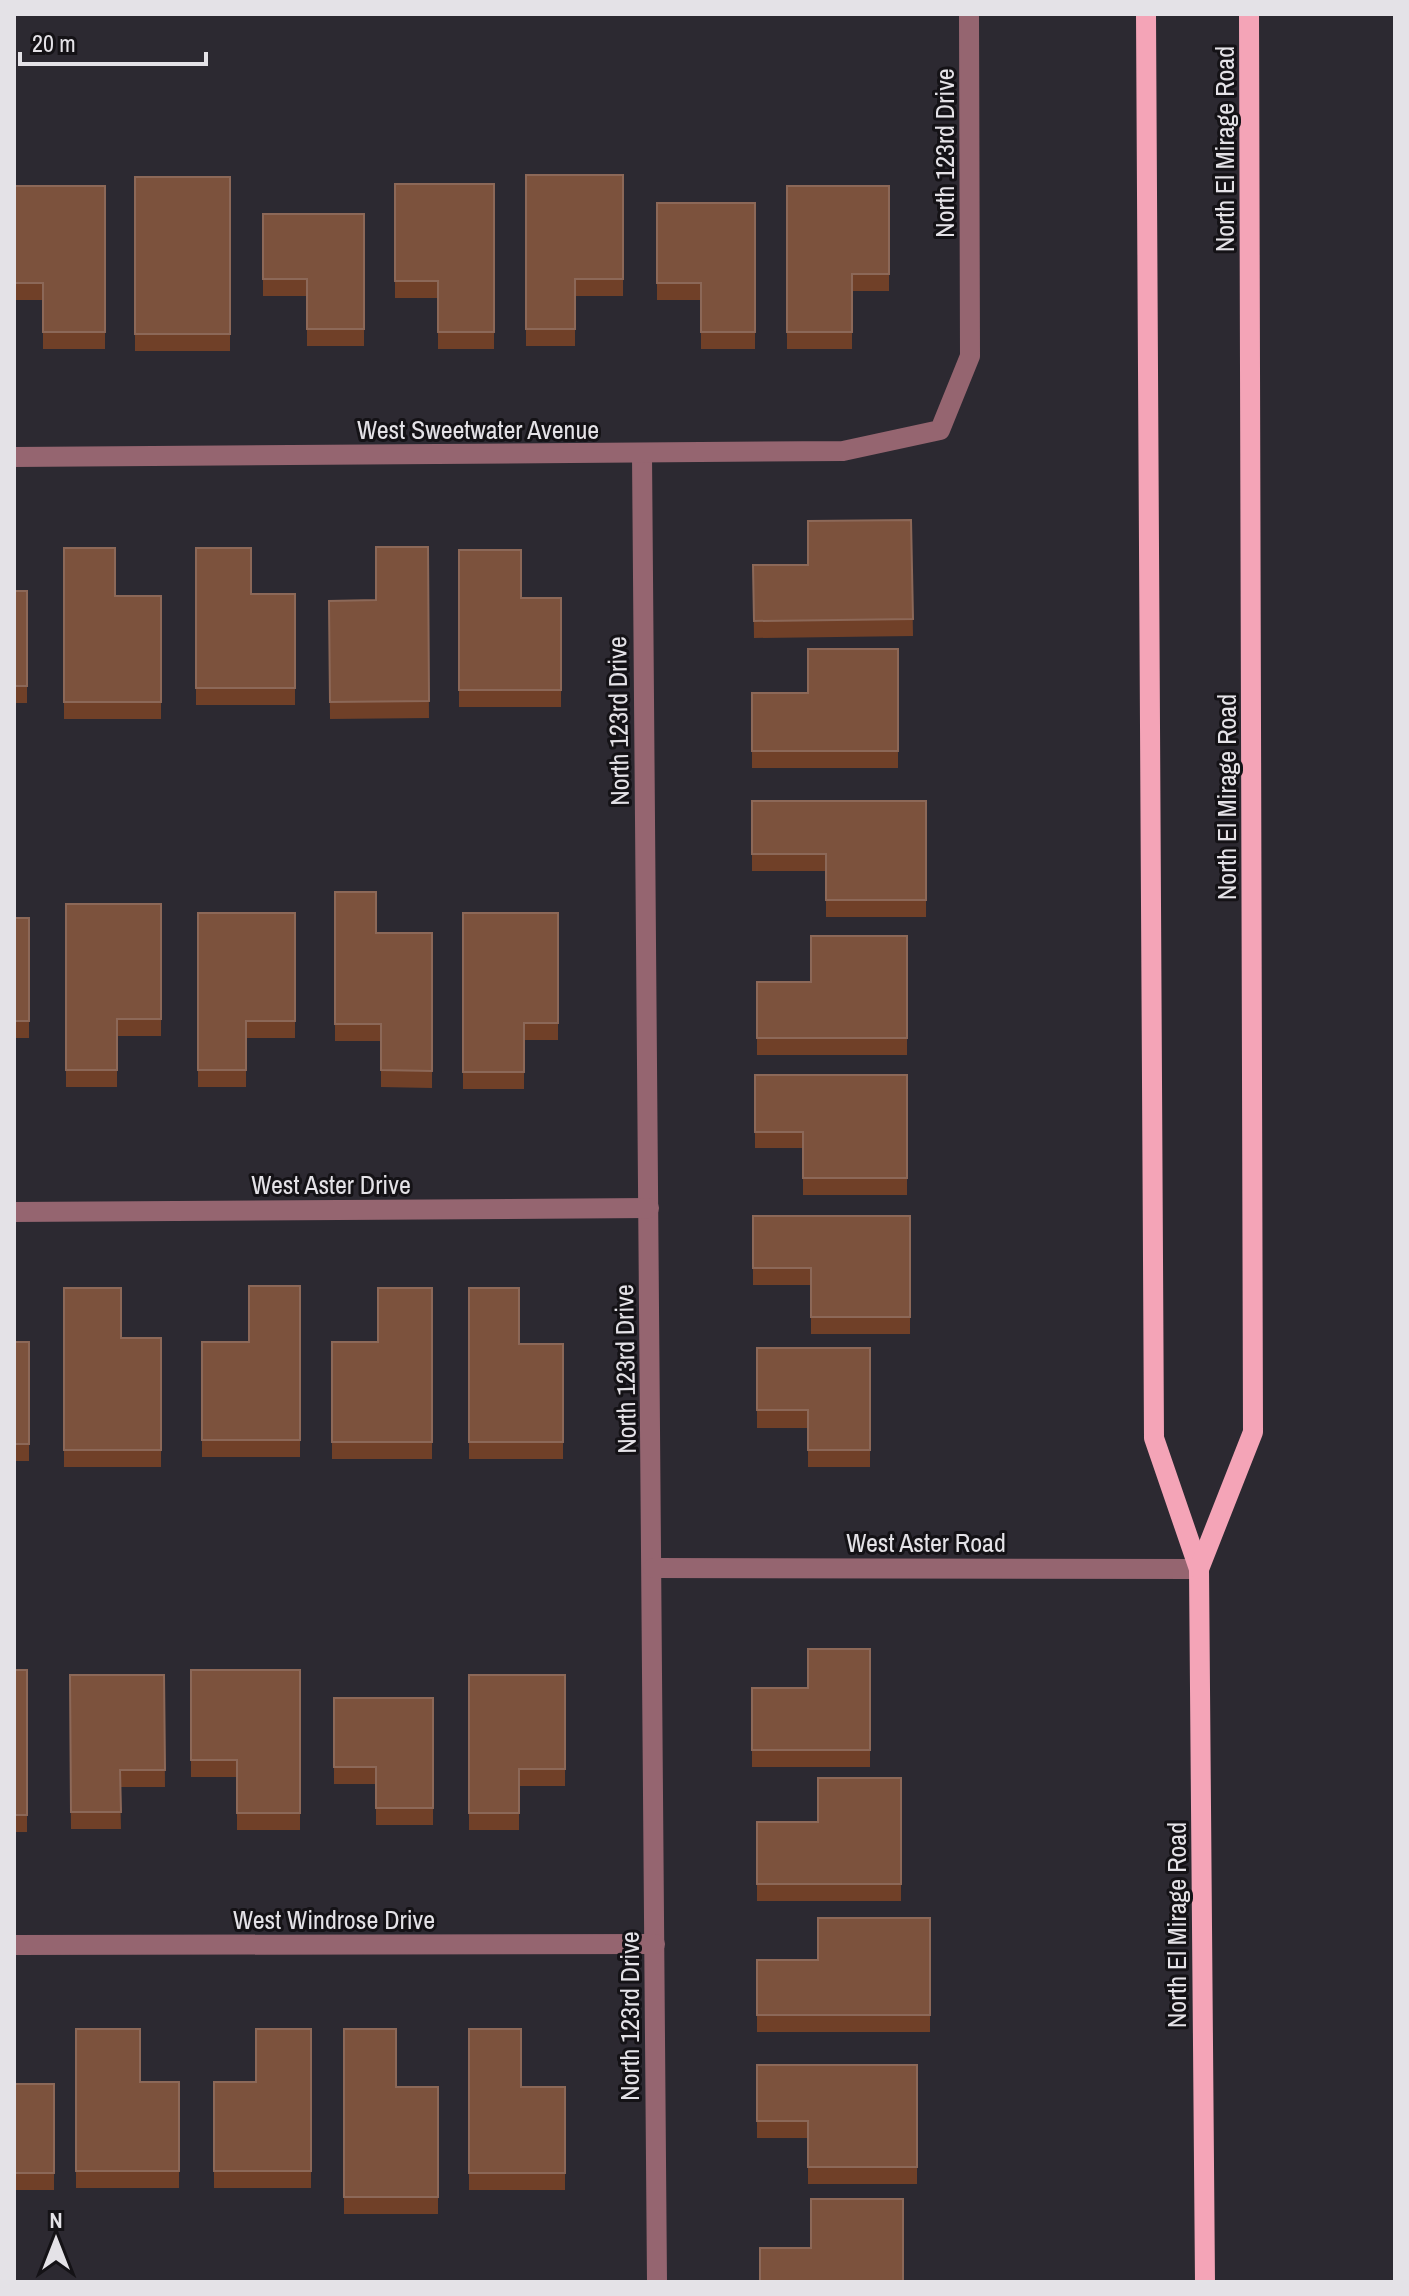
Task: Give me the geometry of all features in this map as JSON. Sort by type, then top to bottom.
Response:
[{"type":"main road","name":"North El Mirage Road","points":[[1146,14],[1154,1438],[1199,1569],[1205,2282]]},
{"type":"main road","name":"North El Mirage Road","points":[[1199,1569],[1253,1432],[1249,14]]},
{"type":"street","name":"North 123rd Drive","points":[[940,430],[970,356],[969,14]]},
{"type":"street","name":"West Sweetwater Avenue","points":[[14,457],[642,455],[843,451],[940,430]]},
{"type":"street","name":"North 123rd Drive","points":[[642,455],[657,2282]]},
{"type":"street","name":"West Aster Drive","points":[[14,1212],[649,1208]]},
{"type":"street","name":"West Aster Road","points":[[653,1568],[1199,1569]]},
{"type":"street","name":"West Windrose Drive","points":[[14,1945],[655,1944]]},
{"type":"building","points":[[526,175],[623,175],[623,279],[575,279],[575,329],[526,329]]},
{"type":"building","points":[[135,177],[230,177],[230,334],[135,334]]},
{"type":"building","points":[[395,184],[494,184],[494,332],[438,332],[438,281],[395,281]]},
{"type":"building","points":[[14,186],[105,186],[105,332],[43,332],[43,283],[14,283]]},
{"type":"building","points":[[787,186],[889,186],[889,274],[852,274],[852,332],[787,332]]},
{"type":"building","points":[[657,203],[755,203],[755,332],[701,332],[701,283],[657,283]]},
{"type":"building","points":[[263,214],[364,214],[364,329],[307,329],[307,279],[263,279]]},
{"type":"building","points":[[911,520],[913,619],[754,621],[753,565],[808,565],[808,521]]},
{"type":"building","points":[[376,547],[428,547],[429,701],[330,702],[329,601],[376,600]]},
{"type":"building","points":[[64,548],[115,548],[115,596],[161,596],[161,702],[64,702]]},
{"type":"building","points":[[196,548],[251,548],[251,594],[295,594],[295,688],[196,688]]},
{"type":"building","points":[[459,550],[521,550],[521,598],[561,598],[561,690],[459,690]]},
{"type":"building","points":[[14,591],[27,591],[27,686],[14,686]]},
{"type":"building","points":[[808,649],[898,649],[898,751],[752,751],[752,693],[808,693]]},
{"type":"building","points":[[752,801],[926,801],[926,900],[826,900],[826,854],[752,854]]},
{"type":"building","points":[[335,892],[376,892],[376,933],[432,933],[432,1071],[381,1070],[381,1024],[335,1024]]},
{"type":"building","points":[[66,904],[161,904],[161,1019],[117,1019],[117,1070],[66,1070]]},
{"type":"building","points":[[198,913],[295,913],[295,1021],[246,1021],[246,1070],[198,1070]]},
{"type":"building","points":[[463,913],[558,913],[558,1023],[524,1023],[524,1072],[463,1072]]},
{"type":"building","points":[[14,918],[29,918],[29,1021],[14,1021]]},
{"type":"building","points":[[811,936],[907,936],[907,1038],[757,1038],[757,982],[811,982]]},
{"type":"building","points":[[755,1075],[907,1075],[907,1178],[803,1178],[803,1132],[755,1132]]},
{"type":"building","points":[[753,1216],[910,1216],[910,1317],[811,1317],[811,1268],[753,1268]]},
{"type":"building","points":[[249,1286],[300,1286],[300,1440],[202,1440],[202,1342],[249,1342]]},
{"type":"building","points":[[64,1288],[121,1288],[121,1338],[161,1338],[161,1450],[64,1450]]},
{"type":"building","points":[[378,1288],[432,1288],[432,1442],[332,1442],[332,1342],[378,1342]]},
{"type":"building","points":[[469,1288],[519,1288],[519,1344],[563,1344],[563,1442],[469,1442]]},
{"type":"building","points":[[14,1342],[29,1342],[29,1444],[14,1444]]},
{"type":"building","points":[[757,1348],[870,1348],[870,1450],[808,1450],[808,1410],[757,1410]]},
{"type":"building","points":[[808,1649],[870,1649],[870,1750],[752,1750],[752,1688],[808,1688]]},
{"type":"building","points":[[14,1670],[27,1670],[27,1815],[14,1815]]},
{"type":"building","points":[[191,1670],[300,1670],[300,1813],[237,1813],[237,1760],[191,1760]]},
{"type":"building","points":[[70,1675],[164,1675],[165,1770],[120,1770],[121,1812],[71,1812]]},
{"type":"building","points":[[469,1675],[565,1675],[565,1769],[519,1769],[519,1813],[469,1813]]},
{"type":"building","points":[[334,1698],[433,1698],[433,1808],[376,1808],[376,1767],[334,1767]]},
{"type":"building","points":[[818,1778],[901,1778],[901,1884],[757,1884],[757,1822],[818,1822]]},
{"type":"building","points":[[818,1918],[930,1918],[930,2015],[757,2015],[757,1960],[818,1960]]},
{"type":"building","points":[[76,2029],[140,2029],[140,2082],[179,2082],[179,2171],[76,2171]]},
{"type":"building","points":[[256,2029],[311,2029],[311,2171],[214,2171],[214,2082],[256,2082]]},
{"type":"building","points":[[344,2029],[396,2029],[396,2087],[438,2087],[438,2197],[344,2197]]},
{"type":"building","points":[[469,2029],[521,2029],[521,2087],[565,2087],[565,2173],[469,2173]]},
{"type":"building","points":[[757,2065],[917,2065],[917,2167],[808,2167],[808,2121],[757,2121]]},
{"type":"building","points":[[14,2084],[54,2084],[54,2173],[14,2173]]},
{"type":"building","points":[[811,2199],[903,2199],[903,2282],[760,2282],[760,2248],[811,2248]]}]
